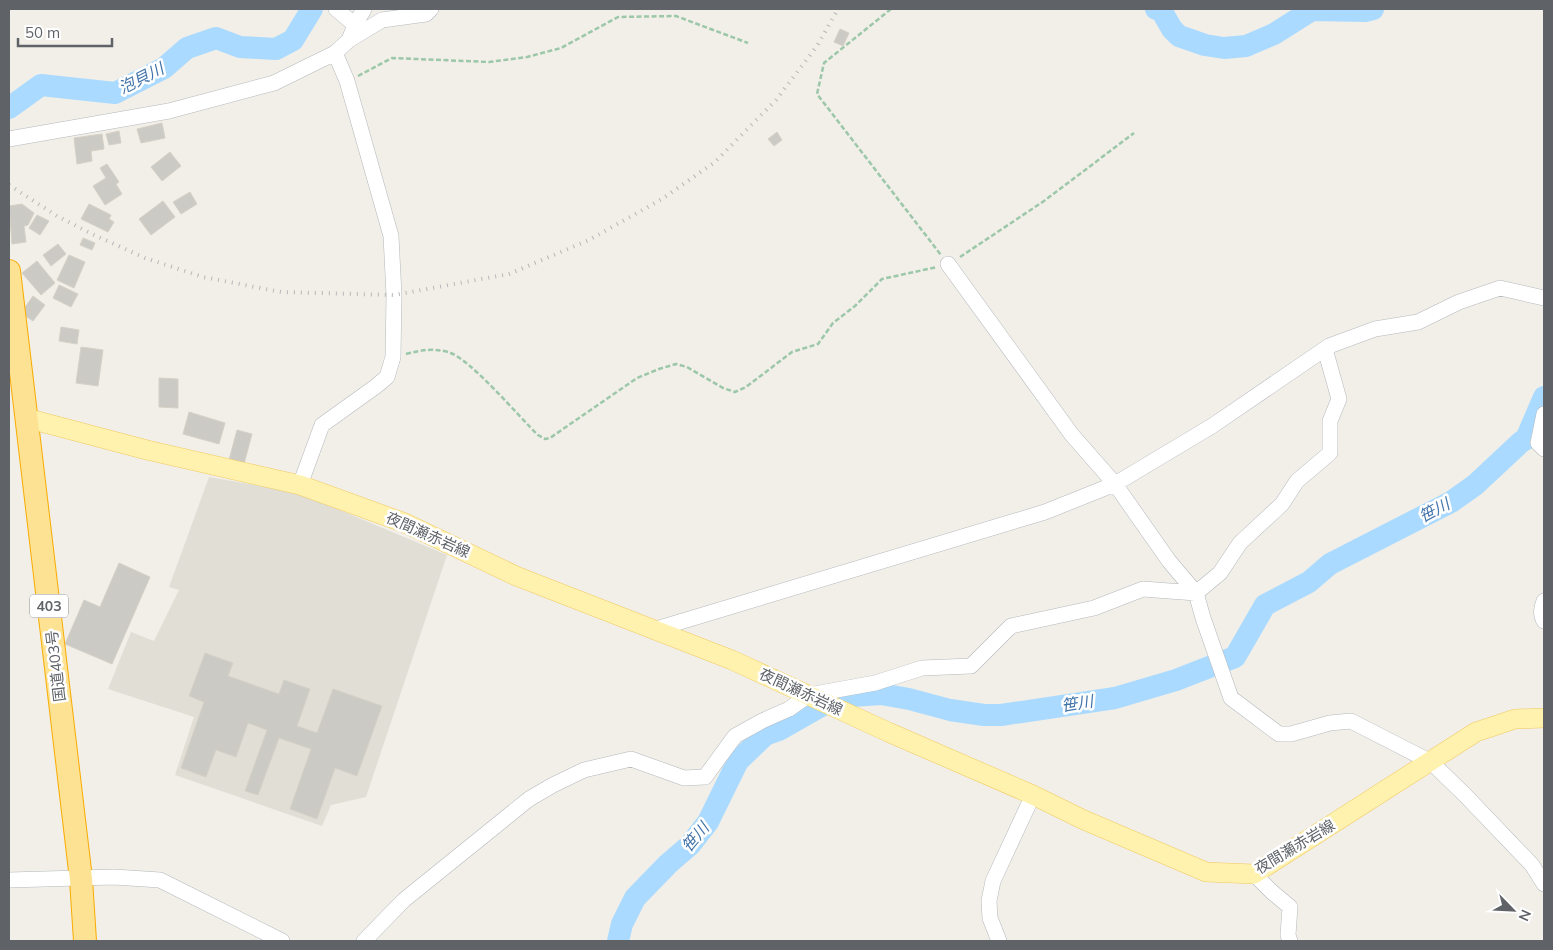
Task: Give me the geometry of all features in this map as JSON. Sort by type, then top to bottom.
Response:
[{"type":"highway","name":"国道403号","points":[[10,281],[81,879],[85,941]]},
{"type":"main road","name":"夜間瀬赤岩線","points":[[26,418],[147,450],[300,485],[405,523],[516,576],[732,660],[1033,795],[1084,820],[1206,872],[1254,874],[1476,732],[1515,719],[1544,718]]},
{"type":"street","points":[[336,9],[355,25]]},
{"type":"street","points":[[349,40],[364,9]]},
{"type":"street","points":[[9,139],[169,111],[274,83],[335,54],[349,40],[382,20],[426,14],[431,9]]},
{"type":"street","points":[[300,485],[322,425],[386,377],[393,357],[394,295],[391,236],[347,81],[335,54]]},
{"type":"street","points":[[948,264],[1072,435],[1115,484],[1169,561],[1196,593],[1231,698],[1278,734],[1291,734],[1330,723],[1351,721],[1431,762],[1465,794],[1532,865],[1544,884]]},
{"type":"street","points":[[653,630],[1045,512],[1115,484],[1212,426],[1325,349],[1375,329],[1418,322],[1459,302],[1500,288],[1544,298]]},
{"type":"street","points":[[364,941],[404,900],[529,799],[584,770],[631,759],[684,778],[704,777],[735,736],[813,697],[875,683],[922,668],[971,666],[1011,626],[1094,608],[1143,589],[1196,593],[1220,574],[1240,544],[1282,504],[1296,482],[1330,453],[1330,421],[1339,399],[1325,349]]},
{"type":"street","points":[[1544,414],[1538,443],[1544,449]]},
{"type":"street","points":[[1544,601],[1541,607],[1544,621]]},
{"type":"street","points":[[999,941],[990,918],[989,901],[993,881],[1033,795]]},
{"type":"street","points":[[1254,874],[1290,907],[1288,935],[1290,941]]},
{"type":"street","points":[[9,880],[114,877],[160,880],[282,941]]},
{"type":"path","points":[[892,9],[824,63],[818,94],[948,264]]},
{"type":"path","points":[[347,81],[392,58],[489,62],[527,57],[561,48],[618,17],[676,16],[748,43]]},
{"type":"path","points":[[393,357],[428,348],[450,352],[485,381],[538,436],[545,439],[550,438],[637,378],[676,364],[687,366],[723,388],[734,392],[746,387],[792,352],[818,344],[833,323],[855,306],[882,279],[948,264],[1044,201],[1134,133]]},
{"type":"shaded area","points":[[209,477],[299,493],[447,555],[366,797],[331,805],[322,826],[175,775],[194,717],[108,689],[131,632],[154,641],[179,590],[169,587]]},
{"type":"building","points":[[840,29],[849,33],[843,46],[834,42]]},
{"type":"building","points":[[162,123],[165,138],[141,143],[137,129]]},
{"type":"building","points":[[119,131],[121,143],[109,145],[106,134]]},
{"type":"building","points":[[777,132],[782,140],[774,146],[768,139]]},
{"type":"building","points":[[102,134],[104,149],[91,151],[92,161],[77,164],[74,138]]},
{"type":"building","points":[[170,152],[181,166],[162,181],[151,167]]},
{"type":"building","points":[[107,164],[119,182],[116,184],[122,194],[105,205],[93,186],[106,178],[100,168]]},
{"type":"building","points":[[190,192],[197,204],[181,214],[173,202]]},
{"type":"building","points":[[163,201],[175,217],[151,235],[139,219]]},
{"type":"building","points":[[22,204],[34,213],[28,225],[24,226],[26,242],[12,244],[9,206]]},
{"type":"building","points":[[89,204],[111,215],[109,219],[114,222],[108,232],[81,219]]},
{"type":"building","points":[[37,215],[49,221],[40,235],[29,228]]},
{"type":"building","points":[[83,238],[95,243],[92,250],[80,245]]},
{"type":"building","points":[[58,244],[66,254],[51,266],[43,255]]},
{"type":"building","points":[[69,255],[85,262],[74,288],[57,280]]},
{"type":"building","points":[[37,261],[55,283],[41,295],[22,273]]},
{"type":"building","points":[[59,285],[78,294],[71,307],[53,298]]},
{"type":"building","points":[[33,296],[45,305],[33,321],[21,313]]},
{"type":"building","points":[[61,327],[79,330],[77,344],[59,341]]},
{"type":"building","points":[[81,347],[103,350],[98,386],[76,383]]},
{"type":"building","points":[[159,378],[178,379],[178,408],[159,407]]},
{"type":"building","points":[[189,412],[225,423],[219,444],[183,434]]},
{"type":"building","points":[[237,430],[252,434],[244,464],[229,460]]},
{"type":"building","points":[[119,563],[150,577],[112,664],[65,644],[84,600],[100,607]]},
{"type":"building","points":[[205,653],[233,663],[228,676],[279,694],[284,680],[310,689],[297,726],[317,733],[333,689],[382,706],[357,776],[335,768],[317,819],[290,809],[311,749],[279,738],[258,795],[245,791],[267,730],[248,723],[236,757],[216,750],[206,777],[181,768],[204,702],[189,696]]},
{"type":"waterway","name":"泡貝川","points":[[9,108],[41,85],[115,93],[164,68],[187,48],[216,38],[240,47],[276,49],[293,40],[312,9]]},
{"type":"waterway","points":[[1156,9],[1161,10],[1172,29],[1179,36],[1205,45],[1224,48],[1246,46],[1274,34],[1312,10],[1365,11],[1373,9]]},
{"type":"waterway","name":"笹川","points":[[618,941],[622,924],[635,898],[668,864],[690,845],[708,822],[738,761],[765,735],[779,730],[837,697],[881,694],[950,710],[984,715],[1001,715],[1115,698],[1176,680],[1235,657],[1265,605],[1309,582],[1330,564],[1451,502],[1475,485],[1526,439],[1544,397]]},
{"type":"railway","points":[[9,185],[57,216],[145,258],[203,277],[281,292],[394,295],[509,274],[589,240],[662,199],[715,162],[776,100],[817,46],[838,9]]}]
